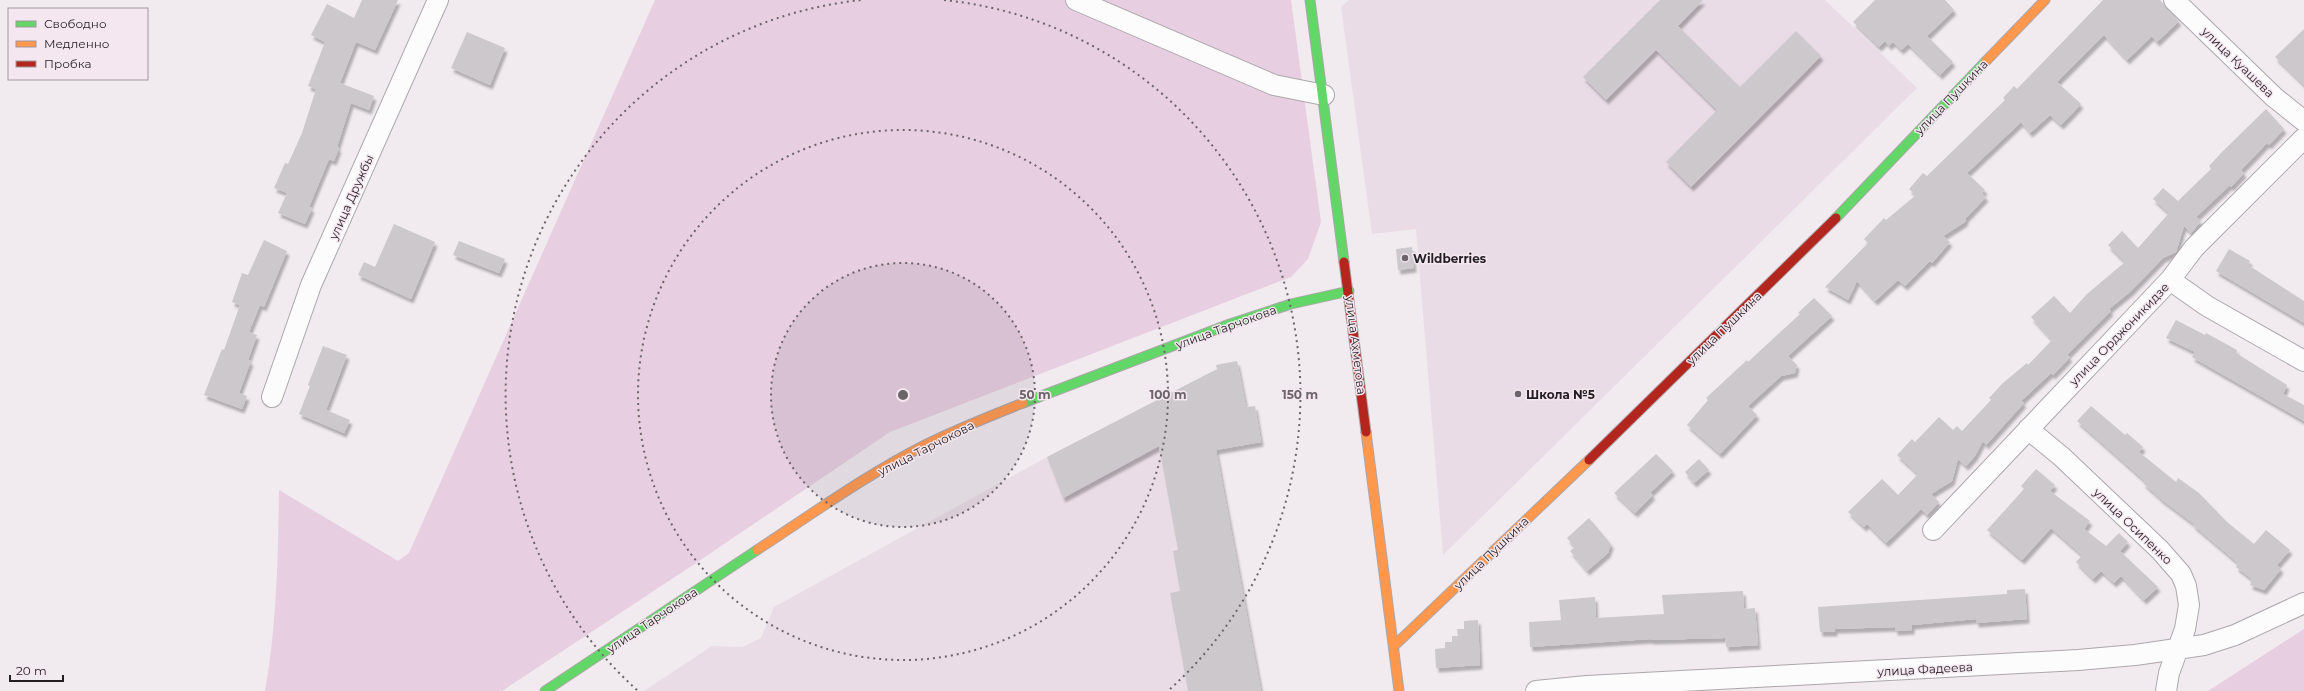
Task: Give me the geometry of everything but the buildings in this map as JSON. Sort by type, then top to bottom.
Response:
[{"type":"main road","name":"улица Ахметова","points":[[1310,0],[1324,96],[1399,691]]},
{"type":"main road","name":"улица Пушкина","points":[[1394,646],[1566,483],[1836,218],[2045,0]]},
{"type":"main road","name":"улица Тарчокова","points":[[545,691],[859,483],[925,445],[984,418],[1230,324],[1291,304],[1349,291]]},
{"type":"street","name":"улица Дружбы","points":[[272,397],[311,285],[438,0]]},
{"type":"street","points":[[1076,0],[1274,85],[1324,96]]},
{"type":"street","name":"улица Куашева","points":[[2174,0],[2274,97],[2304,121]]},
{"type":"street","name":"улица Орджоникидзе","points":[[1933,530],[2170,280],[2194,248],[2304,138]]},
{"type":"street","points":[[2170,280],[2207,306],[2304,361]]},
{"type":"street","name":"улица Осипенко","points":[[2028,429],[2062,457],[2160,550],[2180,574],[2186,586],[2189,605],[2179,648],[2168,673],[2166,691]]},
{"type":"street","name":"улица Фадеева","points":[[1536,691],[1587,686],[2078,660],[2135,655],[2204,644],[2235,635],[2304,603]]},
{"type":"shaded area","points":[[655,0],[1291,0],[1321,222],[1308,259],[1291,277],[890,432],[693,565],[502,691],[265,691],[274,616],[279,490],[398,561],[409,553]]},
{"type":"shaded area","name":"Школа №5","points":[[1349,0],[1825,0],[1917,88],[1443,555],[1416,229],[1372,234],[1341,7]]},
{"type":"shaded area","points":[[1202,377],[1261,691],[644,691],[712,646],[743,647],[761,638],[774,607],[1047,457]]},
{"type":"shaded area","points":[[2304,629],[2304,691],[2208,691]]},
{"type":"traffic: fast","points":[[1310,0],[1344,262]]},
{"type":"traffic: fast","points":[[1836,218],[1986,61]]},
{"type":"traffic: fast","points":[[1023,403],[1230,324],[1291,304],[1349,291]]},
{"type":"traffic: fast","points":[[545,691],[757,550]]},
{"type":"traffic: slow","points":[[1986,61],[2045,0]]},
{"type":"traffic: slow","points":[[757,550],[840,495],[903,457],[949,434],[1023,403]]},
{"type":"traffic: slow","points":[[1366,432],[1399,691]]},
{"type":"traffic: slow","points":[[1394,646],[1589,460]]},
{"type":"traffic: jam","points":[[1589,460],[1836,218]]},
{"type":"traffic: jam","points":[[1344,262],[1366,432]]},
{"type":"place","name":"Wildberries","points":[[1405,258]]},
{"type":"place","name":"Школа №5","points":[[1518,394]]}]
